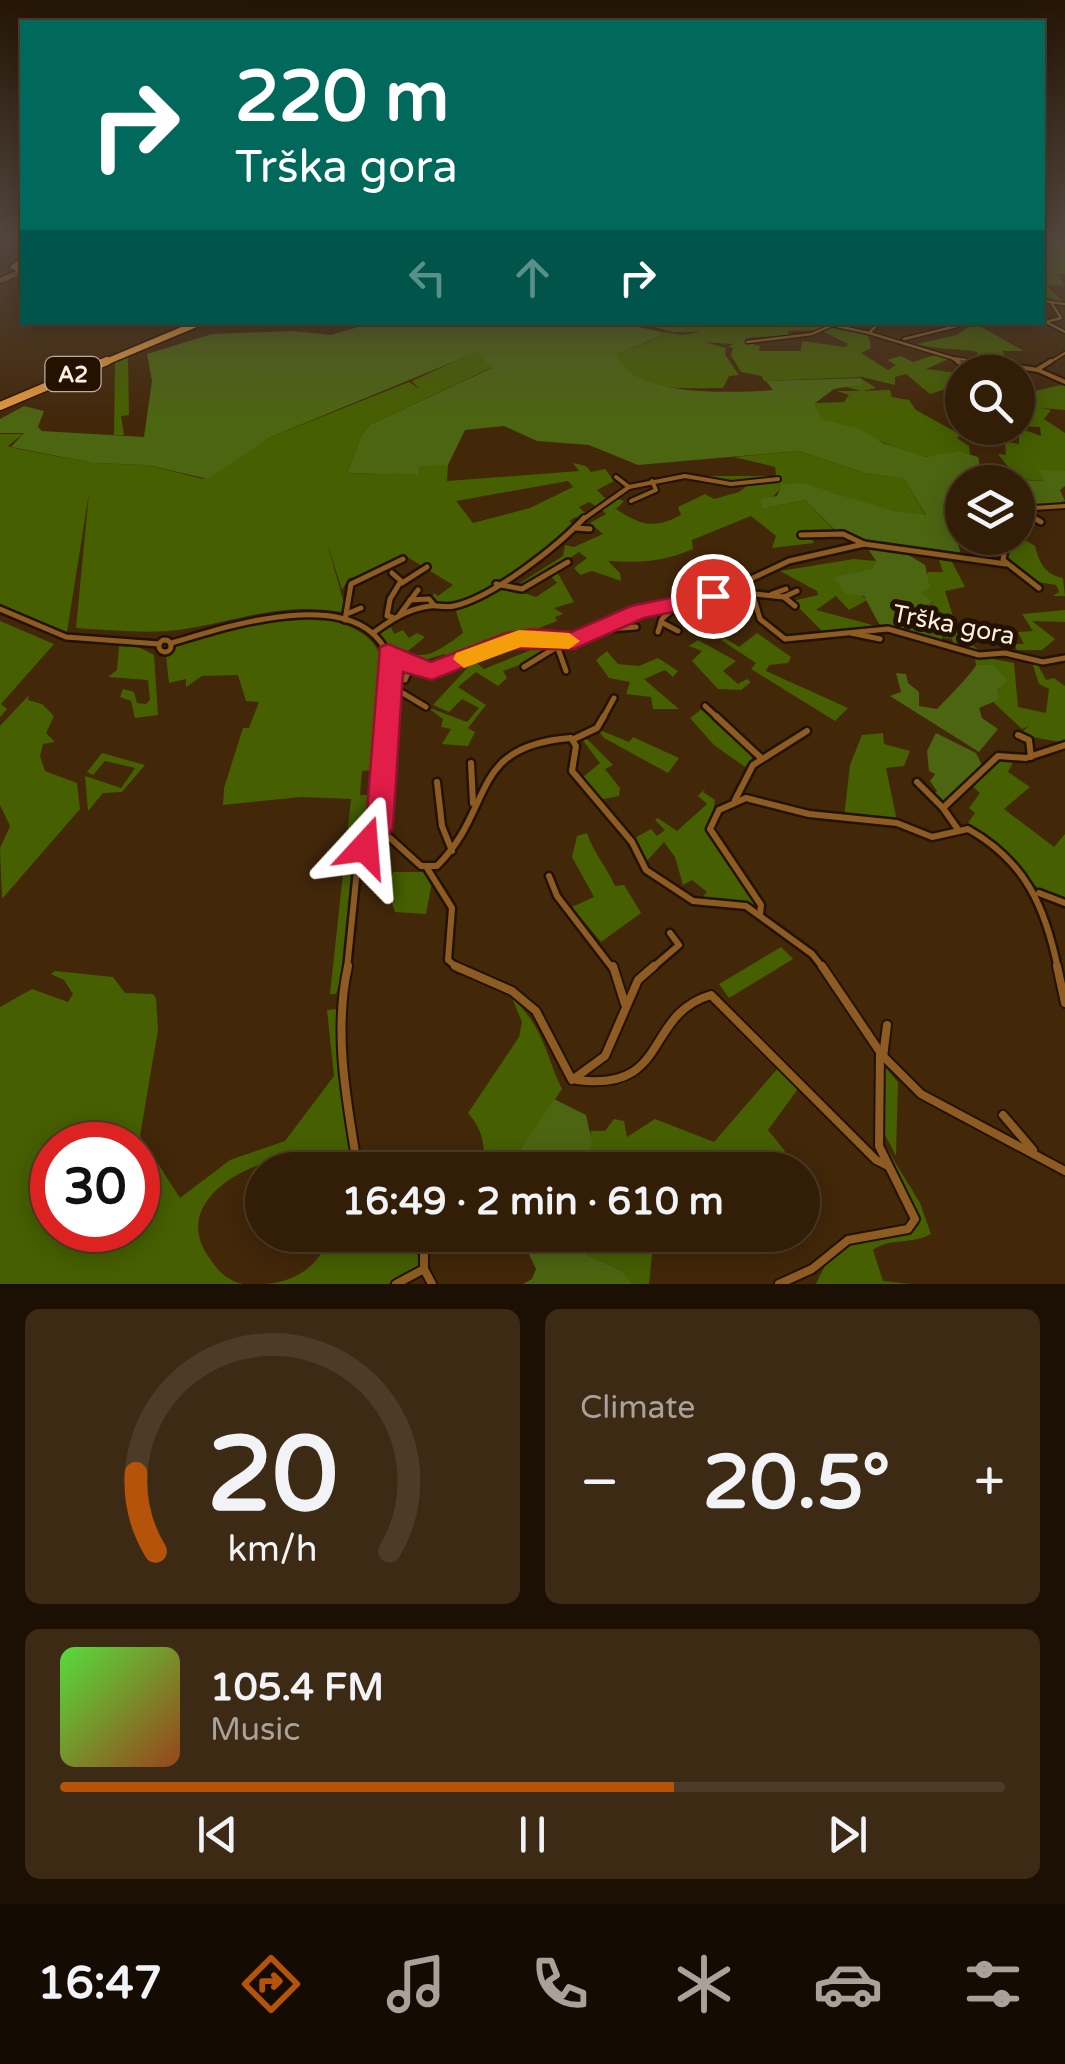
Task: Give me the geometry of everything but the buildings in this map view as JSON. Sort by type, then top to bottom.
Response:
[{"type":"highway","name":"A2","points":[[0,403],[184,325]]},
{"type":"highway","name":"A2","points":[[0,403],[194,325]]},
{"type":"street","points":[[1045,301],[1065,304]]},
{"type":"street","points":[[1051,302],[1061,317],[1046,322],[1065,332]]},
{"type":"street","points":[[827,325],[903,340],[945,355]]},
{"type":"street","points":[[869,333],[877,325]]},
{"type":"street","points":[[903,340],[913,333],[957,325]]},
{"type":"street","points":[[747,342],[807,335],[830,326]]},
{"type":"street","points":[[1038,370],[1065,353]]},
{"type":"street","points":[[1035,370],[1065,382]]},
{"type":"street","points":[[616,477],[629,487]]},
{"type":"street","points":[[696,478],[726,485]]},
{"type":"street","points":[[372,633],[400,614],[434,605],[454,606],[496,584],[560,544],[573,529],[629,487],[652,480],[696,478],[731,484],[778,479]]},
{"type":"street","points":[[631,501],[656,490],[652,480]]},
{"type":"street","points":[[1035,509],[1065,506]]},
{"type":"street","points":[[1035,519],[1041,522]]},
{"type":"street","points":[[573,529],[590,529]]},
{"type":"street","points":[[824,531],[853,536],[864,544]]},
{"type":"street","points":[[801,535],[853,536]]},
{"type":"street","points":[[560,544],[570,544]]},
{"type":"street","points":[[0,609],[66,637],[159,644],[164,650],[172,643],[280,615],[347,616],[372,633],[388,653],[411,666],[432,671],[506,642],[574,641],[639,611],[706,600],[789,560],[864,544],[1006,564]]},
{"type":"street","points":[[1001,555],[1006,564],[1039,588]]},
{"type":"street","points":[[347,616],[351,584],[403,559]]},
{"type":"street","points":[[496,584],[522,589],[568,562]]},
{"type":"street","points":[[392,618],[387,616],[390,600],[400,585],[427,567]]},
{"type":"street","points":[[392,574],[400,585]]},
{"type":"street","points":[[769,595],[786,589]]},
{"type":"street","points":[[400,614],[418,590]]},
{"type":"street","points":[[716,595],[784,597],[797,592]]},
{"type":"street","name":"Trška gora","points":[[739,595],[754,599],[760,619],[777,637],[794,640],[888,630],[979,655],[1005,653],[1042,662],[1065,658]]},
{"type":"street","points":[[784,597],[795,606]]},
{"type":"street","points":[[410,600],[428,599],[434,605]]},
{"type":"street","points":[[706,600],[706,606],[726,629]]},
{"type":"street","points":[[658,632],[676,606]]},
{"type":"street","points":[[347,616],[361,608]]},
{"type":"street","points":[[662,622],[678,630]]},
{"type":"street","points":[[592,630],[636,626]]},
{"type":"street","points":[[849,632],[880,639]]},
{"type":"street","points":[[555,640],[566,672]]},
{"type":"street","points":[[524,666],[555,648]]},
{"type":"street","points":[[356,1152],[340,1002],[352,941],[358,860],[379,828],[390,686],[388,653]]},
{"type":"street","points":[[405,680],[411,666]]},
{"type":"street","points":[[390,686],[426,707]]},
{"type":"street","points":[[473,804],[486,778],[521,747],[552,738],[574,739],[597,728],[614,698]]},
{"type":"street","points":[[705,706],[760,756]]},
{"type":"street","points":[[736,800],[741,778],[760,756],[807,731]]},
{"type":"street","points":[[1018,735],[1029,740],[1032,757]]},
{"type":"street","points":[[574,739],[572,771],[632,842],[646,870],[694,900],[746,906],[760,914],[812,954],[881,1054],[903,1079],[938,1104],[1065,1171]]},
{"type":"street","points":[[944,808],[998,756],[1032,757],[1065,745]]},
{"type":"street","points":[[427,868],[437,866],[468,830],[473,804],[471,764]]},
{"type":"street","points":[[438,782],[442,826],[452,851]]},
{"type":"street","points":[[918,782],[944,808],[957,828],[992,844],[1040,892],[1065,902]]},
{"type":"street","points":[[760,914],[761,905],[710,829],[713,816],[736,800],[756,799],[845,820],[898,823],[932,838],[957,828]]},
{"type":"street","points":[[379,828],[427,868],[452,908],[448,960],[519,993],[550,1029],[565,1075],[605,1084],[636,1072],[687,1006],[710,995],[876,1160],[888,1166]]},
{"type":"street","points":[[549,876],[557,896],[611,961],[625,1004]]},
{"type":"street","points":[[1040,892],[1065,1004]]},
{"type":"street","points":[[577,1080],[605,1056],[638,980],[678,945],[670,934]]},
{"type":"street","points":[[779,1284],[812,1269],[848,1240],[913,1225],[912,1210],[878,1138],[881,1054],[887,1025]]},
{"type":"street","points":[[1003,1115],[1035,1152]]},
{"type":"street","points":[[424,1252],[424,1269],[432,1284]]},
{"type":"street","points":[[396,1284],[424,1269]]},
{"type":"green space","points":[[365,325],[629,325],[658,331],[661,336],[617,354],[625,368],[641,379],[661,386],[710,392],[773,390],[766,381],[861,378],[864,384],[834,389],[815,403],[821,419],[860,429],[883,443],[926,457],[959,451],[978,457],[980,465],[945,465],[945,554],[877,543],[835,530],[805,500],[762,509],[761,499],[777,496],[782,484],[803,483],[893,511],[926,515],[904,479],[865,473],[799,451],[638,465],[589,445],[537,441],[504,426],[465,430],[448,465],[420,466],[419,475],[347,473],[362,433],[371,424],[492,368],[477,352],[271,437],[208,479],[147,465],[93,463],[11,447],[24,433],[0,433],[0,419],[24,406],[44,411],[38,427],[42,431],[144,437],[152,381],[147,354],[212,334],[293,331],[331,335]]},
{"type":"green space","points":[[648,325],[828,325],[838,325],[837,329],[868,334],[871,348],[861,353],[888,370],[896,365],[887,360],[901,356],[913,362],[935,355],[945,357],[945,361],[926,369],[945,371],[945,389],[930,394],[906,374],[895,377],[895,385],[862,377],[764,381],[762,376],[741,372],[731,355],[733,348],[728,347],[733,344],[704,342],[726,348],[725,355],[739,375],[729,376],[723,388],[679,388],[634,377],[617,354],[660,337],[658,331],[682,335],[701,332],[672,332]],"holes":[[[828,325],[824,332],[848,344],[845,347],[802,341],[801,351],[759,351],[760,346],[746,342],[746,338],[822,330]]]},
{"type":"green space","points":[[978,325],[1024,351],[977,355],[978,352],[917,344],[957,335]]},
{"type":"green space","points":[[477,351],[493,367],[371,424],[362,433],[347,473],[419,475],[420,465],[448,465],[447,481],[579,471],[573,463],[586,466],[591,472],[605,469],[614,481],[597,490],[607,500],[599,508],[589,502],[579,507],[586,514],[581,521],[576,517],[569,521],[575,525],[547,550],[508,578],[466,598],[431,600],[434,593],[438,596],[453,585],[404,555],[366,575],[349,578],[342,590],[326,539],[346,610],[342,612],[298,609],[178,630],[140,632],[76,628],[89,493],[67,632],[0,604],[0,434],[23,434],[8,446],[18,449],[93,463],[147,465],[203,479],[271,437],[409,382],[419,389],[412,381]],"holes":[[[568,481],[573,487],[530,508],[473,523],[456,501]]]},
{"type":"green space","points":[[128,357],[129,415],[121,416],[124,435],[114,435],[115,362]]},
{"type":"green space","points":[[862,379],[876,388],[862,391],[890,390],[892,397],[909,400],[916,410],[945,426],[945,445],[968,445],[970,455],[957,452],[927,457],[820,419],[815,403],[844,402],[849,395],[837,391],[861,391],[846,387]]},
{"type":"green space","points":[[1065,384],[1065,410],[1041,408],[1051,410],[1044,419],[1065,433],[1065,471],[1046,473],[1045,481],[1035,480],[1035,465],[1007,465],[998,454],[1006,455],[1005,445],[1035,445],[1035,434],[1041,436],[1040,427],[1035,427],[1035,391]]},
{"type":"green space","points":[[799,451],[865,473],[904,479],[926,516],[892,512],[821,489],[781,488],[762,509],[805,500],[835,531],[843,532],[810,537],[814,543],[772,548],[776,536],[751,516],[692,540],[693,549],[672,557],[641,562],[608,561],[620,573],[621,581],[592,571],[580,575],[574,568],[587,558],[579,552],[538,579],[512,588],[563,556],[565,545],[574,547],[603,534],[590,523],[606,514],[601,509],[614,498],[624,501],[616,509],[633,519],[648,524],[663,522],[681,515],[678,507],[705,494],[714,499],[739,492],[756,479],[732,483],[694,476],[776,476],[775,467],[734,457]]},
{"type":"green space","points":[[1038,470],[1065,471],[1065,486],[1060,490],[1065,501],[1035,508],[1035,481],[1044,481]]},
{"type":"green space","points":[[1035,546],[1047,571],[1063,578],[1065,596],[1053,596],[1059,592],[1056,585],[1038,582],[1038,586],[1005,561],[1005,555],[1035,555]]},
{"type":"green space","points":[[867,547],[902,551],[925,565],[930,587],[921,593],[933,601],[917,616],[912,633],[879,624],[864,596],[845,594],[833,577],[872,568],[876,561]]},
{"type":"green space","points":[[854,559],[876,561],[872,568],[834,577],[845,594],[858,593],[867,600],[849,610],[836,596],[816,610],[884,628],[823,632],[792,601],[818,595],[817,591],[780,571]]},
{"type":"green space","points":[[939,560],[952,562],[965,587],[945,591],[962,645],[972,644],[981,653],[954,646],[952,639],[942,637],[942,643],[912,633],[917,616],[933,602],[921,593],[928,572],[943,572]]},
{"type":"green space","points":[[556,570],[574,602],[554,608],[563,614],[555,617],[557,621],[434,669],[449,660],[445,654],[421,661],[425,667],[420,667],[374,634],[389,623],[394,634],[403,630],[409,638],[417,633],[425,637],[407,652],[429,654],[463,633],[455,608],[502,586],[536,597],[557,583],[550,575]]},
{"type":"green space","points":[[1065,610],[1065,622],[1032,621],[1055,639],[1042,650],[1017,650],[1014,644],[1024,644],[1018,632],[1033,631],[1022,614]]},
{"type":"green space","points":[[312,618],[344,625],[366,636],[379,651],[385,670],[377,770],[362,771],[360,795],[375,795],[368,832],[348,871],[354,872],[348,959],[336,994],[330,994],[351,799],[301,797],[223,805],[224,788],[243,728],[249,728],[259,702],[246,701],[238,675],[202,676],[186,687],[186,679],[169,683],[165,647],[245,625]]},
{"type":"green space","points":[[0,621],[54,644],[1,704],[7,709],[0,717]]},
{"type":"green space","points":[[757,633],[791,657],[788,663],[769,665],[766,671],[848,708],[835,721],[751,669],[756,663],[721,640],[725,638],[739,647]]},
{"type":"green space","points":[[524,640],[549,642],[552,648],[549,654],[503,671],[507,678],[498,686],[476,672],[458,687],[486,705],[468,728],[475,732],[468,746],[442,744],[451,729],[441,727],[443,719],[427,707],[467,722],[479,708],[462,699],[449,712],[433,705],[475,662],[484,669],[538,647],[535,641],[480,658],[477,655]]},
{"type":"green space","points":[[698,640],[736,661],[723,671],[738,684],[747,679],[751,682],[741,690],[718,689],[692,661],[702,651],[689,646]]},
{"type":"green space","points":[[119,646],[138,647],[154,655],[158,715],[135,718],[131,701],[120,697],[123,689],[134,692],[137,703],[146,704],[150,700],[148,680],[108,677],[117,670]]},
{"type":"green space","points":[[607,651],[618,664],[639,666],[658,658],[678,671],[673,677],[665,670],[644,679],[679,709],[653,709],[651,697],[626,694],[630,682],[609,678],[596,660]]},
{"type":"green space","points":[[975,659],[1014,663],[1018,707],[1046,713],[1049,689],[1039,684],[1032,662],[1037,663],[1046,680],[1054,678],[1065,686],[1065,743],[1027,736],[1023,731],[1029,726],[1022,729],[994,703],[1000,687],[1008,680],[993,664],[976,665]]},
{"type":"green space","points":[[993,664],[1008,680],[998,690],[998,700],[979,708],[982,718],[998,729],[979,752],[890,696],[901,692],[896,673],[906,674],[908,683],[919,692],[919,706],[937,709],[976,665]]},
{"type":"green space","points":[[29,695],[28,700],[42,704],[54,716],[46,733],[55,742],[43,744],[40,756],[45,771],[77,783],[80,809],[2,899],[0,848],[10,826],[0,805],[0,726]]},
{"type":"green space","points":[[703,708],[750,752],[752,759],[745,767],[714,745],[690,718]]},
{"type":"green space","points":[[597,729],[629,742],[633,737],[679,758],[668,773],[604,738]]},
{"type":"green space","points":[[883,733],[884,744],[910,751],[904,766],[886,768],[897,821],[844,817],[850,765],[862,735]]},
{"type":"green space","points":[[936,733],[976,753],[984,769],[943,803],[932,795],[937,791],[930,781],[935,774],[929,771],[927,751]]},
{"type":"green space","points":[[585,737],[613,765],[605,769],[620,788],[619,796],[603,799],[582,778],[600,763],[581,738]]},
{"type":"green space","points":[[102,753],[145,765],[122,792],[103,793],[88,811],[85,776],[121,788],[135,768],[105,761],[93,775],[87,772]]},
{"type":"green space","points":[[1015,758],[1008,772],[1030,787],[1004,809],[1054,847],[1065,834],[1065,900],[1039,889],[968,823],[975,813],[969,808],[980,793],[971,785],[999,759]]},
{"type":"green space","points":[[706,787],[703,792],[715,800],[709,835],[756,905],[701,899],[707,892],[692,880],[683,885],[675,857],[664,842],[645,863],[633,839],[651,829],[657,836],[665,830],[655,820],[658,818],[677,831],[707,804],[698,796]]},
{"type":"green space","points":[[587,833],[615,886],[624,885],[641,913],[601,942],[572,907],[594,897],[572,857],[577,836]]},
{"type":"green space","points":[[393,872],[423,872],[432,882],[426,914],[395,912],[387,887]]},
{"type":"green space","points":[[781,947],[793,959],[729,998],[719,984]]},
{"type":"green space","points":[[55,971],[113,977],[125,993],[153,994],[158,1030],[142,1122],[30,1122],[30,1252],[160,1252],[160,1167],[180,1198],[230,1160],[245,1155],[245,1172],[216,1191],[199,1220],[199,1237],[208,1256],[219,1270],[243,1284],[0,1284],[0,1007],[32,989],[68,1002],[73,994],[64,980],[51,974]]},
{"type":"green space","points":[[512,998],[537,1030],[562,1089],[519,1152],[484,1152],[477,1126],[468,1113],[519,1037],[522,1022]]},
{"type":"green space","points":[[336,1009],[354,1152],[253,1152],[285,1141],[334,1076],[327,1010]]},
{"type":"green space","points":[[885,1067],[898,1082],[896,1156],[884,1133]]},
{"type":"green space","points":[[778,1068],[800,1086],[768,1130],[784,1152],[586,1152],[591,1131],[605,1131],[614,1119],[624,1121],[627,1137],[655,1119],[714,1142]]},
{"type":"green space","points":[[554,1099],[586,1115],[592,1142],[588,1152],[519,1152]]},
{"type":"green space","points":[[881,1139],[920,1203],[931,1234],[873,1250],[883,1281],[912,1284],[816,1284],[827,1264],[851,1245],[892,1238],[919,1225]]},
{"type":"green space","points":[[419,1252],[422,1256],[421,1267],[388,1284],[264,1284],[296,1276],[320,1255]]},
{"type":"green space","points":[[528,1252],[586,1252],[622,1271],[633,1284],[523,1284],[532,1279],[536,1269]]},
{"type":"green space","points":[[586,1252],[652,1252],[649,1284],[633,1284],[622,1271]]},
{"type":"slow traffic","points":[[464,659],[496,644],[519,639],[569,641]]},
{"type":"route","points":[[365,847],[379,828],[382,746],[392,665],[388,653],[418,669],[432,671],[496,644],[532,638],[574,641],[601,625],[639,611],[682,606],[713,596]]}]
